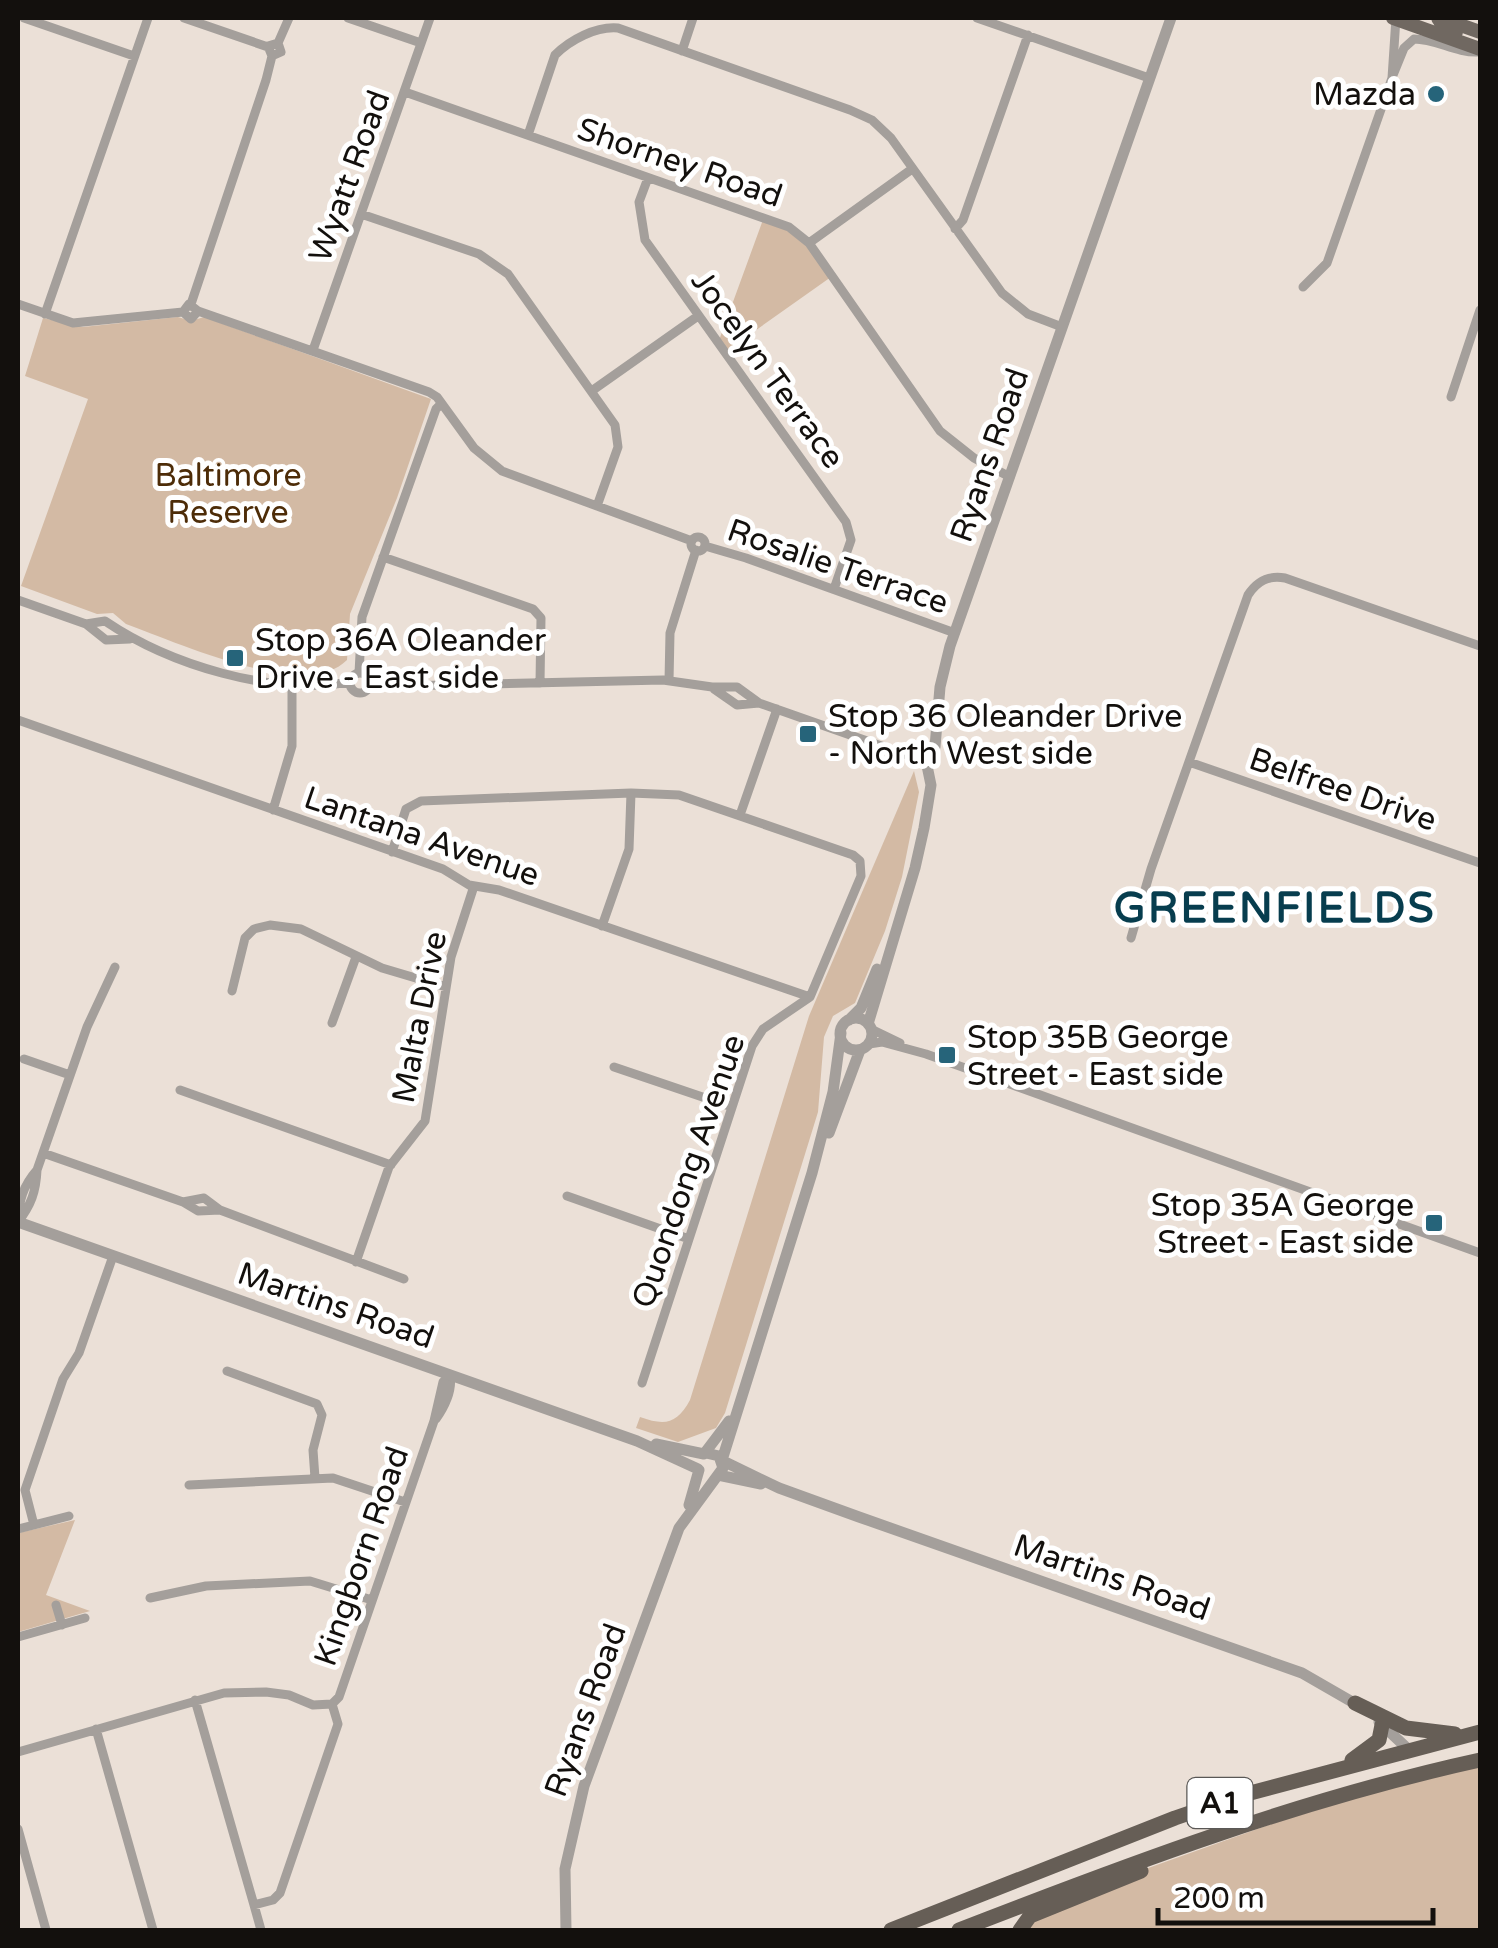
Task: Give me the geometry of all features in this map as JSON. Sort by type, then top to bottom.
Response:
[{"type":"highway","points":[[1355,1702],[1406,1728],[1475,1734]]},
{"type":"highway","points":[[1340,1767],[1379,1740],[1382,1724]]},
{"type":"highway","name":"A1","points":[[891,1930],[1175,1818],[1340,1767],[1475,1734]]},
{"type":"highway","points":[[1409,1750],[1434,1760],[1480,1750]]},
{"type":"highway","name":"A1","points":[[959,1930],[1161,1853],[1303,1808],[1480,1760]]},
{"type":"highway","points":[[1020,1930],[1030,1916],[1280,1821],[1303,1808]]},
{"type":"main road","points":[[1394,18],[1480,50]]},
{"type":"main road","points":[[1438,18],[1444,27],[1480,41]]},
{"type":"main road","points":[[1414,25],[1438,18],[1469,26]]},
{"type":"street","points":[[24,18],[134,56]]},
{"type":"street","points":[[45,314],[148,18]]},
{"type":"street","points":[[184,18],[272,49]]},
{"type":"street","points":[[191,309],[266,80],[272,49],[289,18]]},
{"type":"street","points":[[348,18],[421,43]]},
{"type":"street","name":"Wyatt Road","points":[[313,350],[430,18]]},
{"type":"street","points":[[682,51],[693,18]]},
{"type":"street","points":[[977,18],[1150,78]]},
{"type":"street","name":"Ryans Road","points":[[869,1026],[915,868],[931,785],[925,756],[936,744],[940,688],[955,633],[1171,18]]},
{"type":"street","points":[[1392,78],[1394,18]]},
{"type":"street","points":[[528,135],[552,60],[564,47],[612,27],[863,115],[880,126],[1002,293],[1028,314],[1062,328]]},
{"type":"street","points":[[955,228],[963,220],[1028,35]]},
{"type":"street","points":[[1304,286],[1327,262],[1404,48],[1414,39],[1424,39],[1462,52],[1480,50]]},
{"type":"street","name":"Shorney Road","points":[[405,92],[789,227],[809,244],[940,431],[974,458],[1010,477]]},
{"type":"street","points":[[809,244],[912,168]]},
{"type":"street","name":"Jocelyn Terrace","points":[[648,178],[640,202],[645,240],[846,522],[851,540],[834,589]]},
{"type":"street","points":[[361,214],[484,257],[517,285],[614,421],[618,442],[597,506]]},
{"type":"street","points":[[18,304],[74,323],[191,309],[429,392],[441,404],[362,617],[365,679],[358,693],[349,682]]},
{"type":"street","points":[[1451,397],[1480,310]]},
{"type":"street","points":[[593,390],[698,316]]},
{"type":"street","name":"Rosalie Terrace","points":[[441,404],[474,448],[502,472],[698,546],[955,633]]},
{"type":"street","points":[[669,681],[670,633],[698,546]]},
{"type":"street","points":[[383,558],[533,610],[541,618],[540,683]]},
{"type":"street","points":[[1132,938],[1150,869],[1248,594],[1262,580],[1285,578],[1480,646]]},
{"type":"street","points":[[18,600],[86,624],[106,640],[130,639],[238,677],[292,686],[365,679],[386,684],[669,681],[737,687],[759,703],[906,755],[925,756]]},
{"type":"street","points":[[273,810],[292,746],[292,686]]},
{"type":"street","points":[[712,687],[737,704],[759,703]]},
{"type":"street","points":[[740,815],[777,709]]},
{"type":"street","name":"Lantana Avenue","points":[[18,720],[443,869],[474,886],[499,890],[810,997]]},
{"type":"street","name":"Belfree Drive","points":[[1189,762],[1480,863]]},
{"type":"street","points":[[602,926],[630,849],[631,793]]},
{"type":"street","points":[[392,852],[406,809],[421,801],[631,793],[679,795],[740,815],[853,855],[861,865],[861,876],[810,997]]},
{"type":"street","name":"Malta Drive","points":[[356,1262],[391,1165],[425,1121],[452,957],[474,886]]},
{"type":"street","name":"Ryans Road","points":[[849,1020],[861,1008],[900,914]]},
{"type":"street","points":[[232,991],[245,938],[260,926],[287,925],[356,956],[446,987]]},
{"type":"street","points":[[332,1023],[356,956]]},
{"type":"street","points":[[18,1222],[25,1183],[36,1170],[87,1027],[115,967]]},
{"type":"street","name":"Quondong Avenue","points":[[642,1383],[757,1036],[810,997]]},
{"type":"street","points":[[734,1414],[698,1462],[704,1476],[717,1476],[812,1174],[833,1092],[840,1032],[849,1020],[859,1019],[926,1054]]},
{"type":"street","points":[[812,1174],[869,1026]]},
{"type":"street","points":[[840,1032],[846,1046],[882,1042],[926,1054],[1480,1253]]},
{"type":"street","points":[[24,1059],[70,1075]]},
{"type":"street","points":[[614,1066],[732,1107]]},
{"type":"street","points":[[180,1090],[391,1165]]},
{"type":"street","points":[[42,1153],[183,1202],[204,1198],[220,1210],[404,1279]]},
{"type":"street","points":[[567,1196],[688,1239]]},
{"type":"street","name":"Martins Road","points":[[18,1222],[637,1441],[699,1470]]},
{"type":"street","points":[[34,1525],[25,1490],[63,1380],[79,1352],[114,1256]]},
{"type":"street","points":[[227,1371],[320,1408],[315,1478]]},
{"type":"street","name":"Kingborn Road","points":[[254,1905],[272,1900],[280,1893],[338,1724],[332,1704],[339,1697],[434,1421],[443,1382],[450,1375]]},
{"type":"street","name":"Martins Road","points":[[637,1441],[705,1454]]},
{"type":"street","points":[[705,1454],[716,1454],[722,1461]]},
{"type":"street","name":"Martins Road","points":[[722,1461],[780,1488],[1302,1673],[1355,1702],[1409,1750]]},
{"type":"street","name":"Ryans Road","points":[[566,1930],[565,1869],[584,1786],[687,1514],[699,1470]]},
{"type":"street","name":"Ryans Road","points":[[687,1514],[717,1476]]},
{"type":"street","name":"Martins Road","points":[[717,1476],[780,1488]]},
{"type":"street","points":[[189,1484],[346,1480],[405,1502]]},
{"type":"street","points":[[18,1529],[69,1516]]},
{"type":"street","points":[[150,1598],[206,1586],[310,1581],[372,1600]]},
{"type":"street","points":[[56,1605],[62,1624]]},
{"type":"street","points":[[18,1638],[85,1618]]},
{"type":"street","points":[[18,1752],[195,1700],[244,1691],[288,1695],[313,1705],[332,1704]]},
{"type":"street","points":[[195,1700],[261,1930]]},
{"type":"street","points":[[96,1729],[152,1930]]},
{"type":"street","points":[[18,1829],[22,1862],[46,1930]]},
{"type":"green space","points":[[764,217],[809,243],[831,277],[725,352],[718,343]]},
{"type":"green space","name":"Baltimore Reserve","points":[[178,317],[191,321],[204,317],[431,399],[397,498],[350,614],[347,660],[328,671],[272,672],[239,664],[126,624],[113,613],[97,614],[21,586],[88,399],[25,376],[43,318],[83,327]]},
{"type":"green space","points":[[914,771],[919,792],[902,877],[855,1003],[833,1016],[824,1037],[818,1112],[725,1413],[716,1428],[678,1442],[636,1428],[640,1417],[670,1421],[690,1400],[809,1016]]},
{"type":"green space","points":[[75,1520],[46,1595],[90,1611],[18,1632],[18,1533]]},
{"type":"green space","points":[[1480,1760],[1480,1930],[1020,1930],[1023,1924],[1137,1872],[1280,1821]]},
{"type":"place","name":"Mazda","points":[[1436,94]]},
{"type":"place","name":"Stop 36A Oleander Drive - East side","points":[[235,658]]},
{"type":"place","name":"Stop 36 Oleander Drive - North West side","points":[[808,734]]},
{"type":"place","name":"Stop 35B George Street - East side","points":[[947,1055]]},
{"type":"place","name":"Stop 35A George Street - East side","points":[[1434,1223]]},
{"type":"district","name":"GREENFIELDS","points":[[1275,907]]}]
